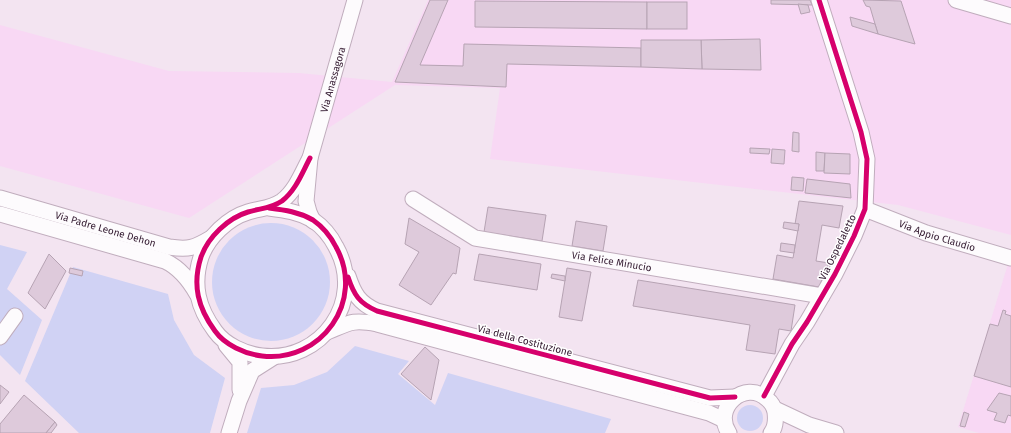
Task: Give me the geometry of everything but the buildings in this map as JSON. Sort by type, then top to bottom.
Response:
[{"type":"street","name":"Via Anassagora","points":[[313,221],[306,201],[310,158],[355,0]]},
{"type":"street","name":"Via Ospedaletto","points":[[764,396],[792,344],[822,296],[854,236],[865,209],[867,159],[861,132],[819,0]]},
{"type":"street","points":[[956,0],[1011,16]]},
{"type":"street","name":"Via Anassagora","points":[[269,208],[282,200],[294,189],[310,158]]},
{"type":"street","name":"Via Padre Leone Dehon","points":[[0,198],[169,247],[182,249],[195,247],[211,238]]},
{"type":"street","name":"Via Felice Minucio","points":[[412,199],[475,238],[822,296]]},
{"type":"street","name":"Via della Costituzione","points":[[342,257],[346,281],[344,298],[338,316],[327,332],[312,345],[293,354],[274,357],[253,355],[233,347],[216,333],[204,315],[197,294],[197,274],[202,256],[211,238],[227,223],[247,212],[269,208],[292,211],[313,221],[330,237],[342,257],[352,288],[360,301],[366,306],[377,311],[710,398],[735,397]]},
{"type":"street","name":"Via Appio Claudio","points":[[865,209],[926,233],[1011,258]]},
{"type":"street","name":"Via Padre Leone Dehon","points":[[0,214],[165,261],[181,272],[192,284],[197,294]]},
{"type":"street","points":[[0,337],[15,316]]},
{"type":"street","name":"Via della Costituzione","points":[[327,332],[349,322],[362,321],[377,324],[709,413],[726,427]]},
{"type":"street","points":[[216,333],[240,362],[241,372],[239,401]]},
{"type":"street","points":[[229,433],[239,401],[252,371],[274,357]]},
{"type":"street","name":"Via della Costituzione","points":[[726,427],[726,408],[735,397],[743,393],[752,392],[764,396]]},
{"type":"street","points":[[764,396],[775,409],[809,425],[836,433]]},
{"type":"street","points":[[775,409],[775,432]]},
{"type":"shaded area","points":[[428,0],[1011,0],[1011,235],[898,205],[490,159],[500,88],[395,85],[189,218],[0,166],[0,25],[169,71],[299,73],[392,82]]},
{"type":"shaded area","points":[[271,223],[294,227],[313,240],[326,259],[330,282],[326,305],[313,324],[294,337],[271,341],[248,337],[229,324],[216,305],[212,282],[216,259],[229,240],[248,227]]},
{"type":"shaded area","points":[[0,245],[27,252],[7,289],[42,320],[20,375],[0,355]]},
{"type":"shaded area","points":[[1011,254],[1011,433],[979,433],[958,427]]},
{"type":"shaded area","points":[[73,267],[168,294],[174,320],[194,355],[225,378],[210,433],[79,433],[25,381]]},
{"type":"shaded area","points":[[355,346],[409,361],[398,374],[435,405],[448,373],[611,419],[605,433],[247,433],[261,388],[294,385],[327,372]]},
{"type":"shaded area","points":[[750,405],[759,409],[763,418],[759,427],[750,431],[741,427],[737,418],[741,409]]},
{"type":"cycle path","points":[[764,396],[792,344],[807,322],[835,274],[854,236],[865,209],[867,159],[861,132],[819,0]]},
{"type":"cycle path","points":[[269,208],[297,213],[308,217],[317,223],[334,243],[344,267],[345,288],[341,307],[332,324],[319,339],[303,350],[283,356],[262,356],[242,351],[230,345],[219,336],[204,314],[198,296],[198,267],[208,242],[226,224],[241,215],[278,204],[287,197],[295,187],[310,158]]},
{"type":"cycle path","points":[[348,277],[358,298],[366,305],[377,311],[710,398],[735,397]]}]
